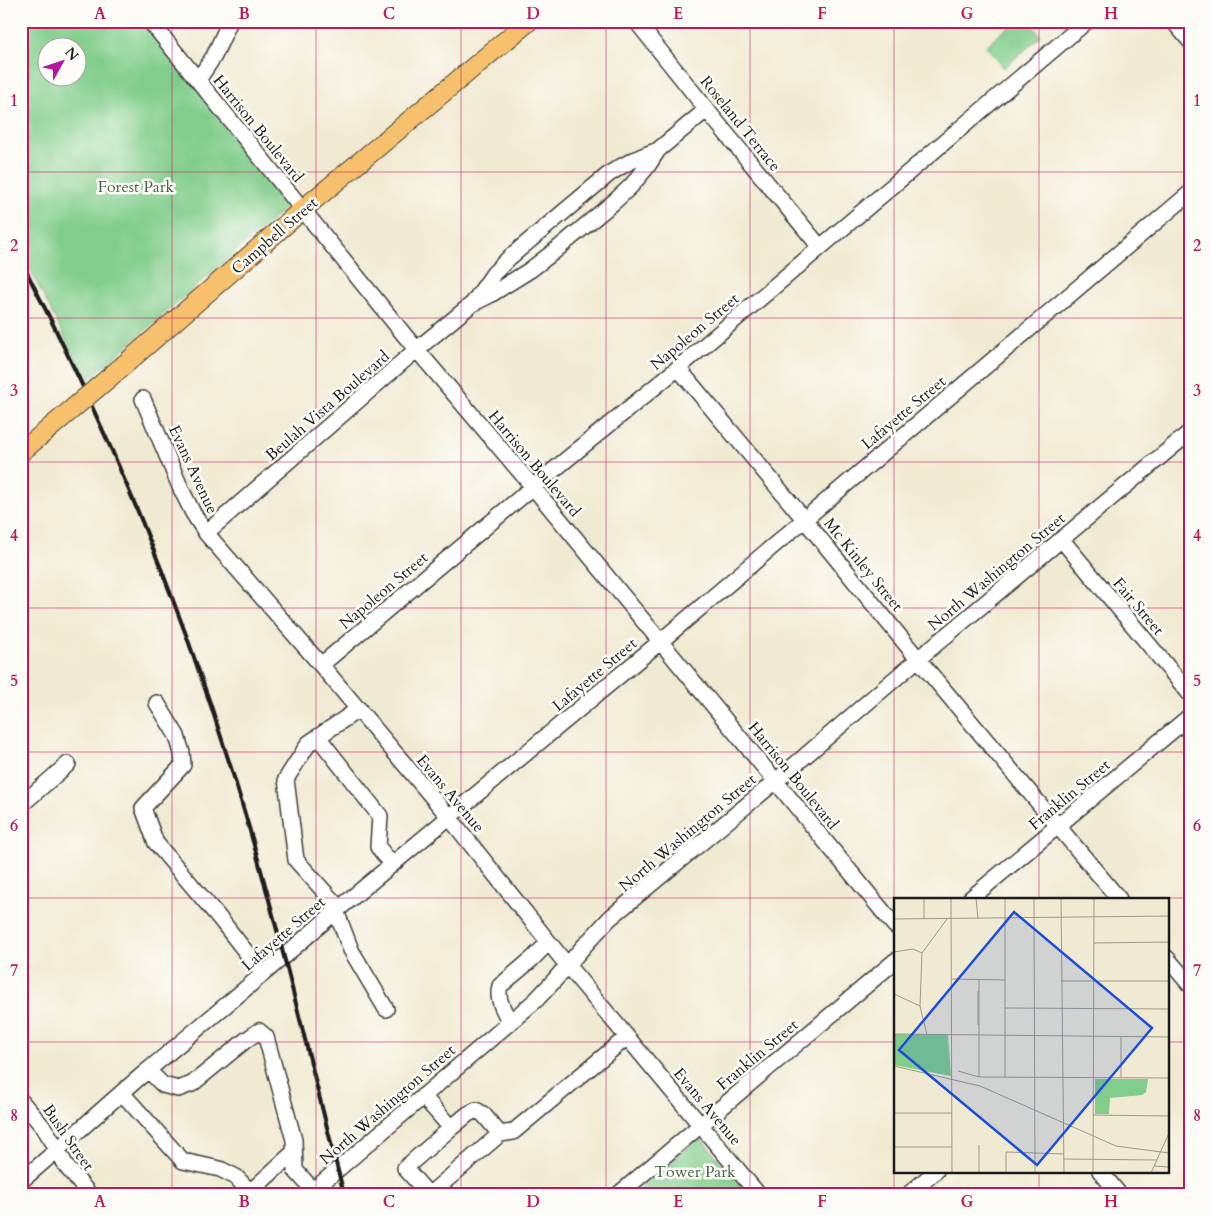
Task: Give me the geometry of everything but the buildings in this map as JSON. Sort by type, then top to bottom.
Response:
[{"type":"main road","name":"Campbell Street","points":[[21,452],[302,210],[530,21]]},
{"type":"street","name":"Harrison Boulevard","points":[[150,21],[416,350],[533,487],[894,925]]},
{"type":"street","points":[[198,80],[214,56],[230,21]]},
{"type":"street","name":"Roseland Terrace","points":[[636,21],[706,110],[820,247]]},
{"type":"street","name":"Napoleon Street","points":[[321,665],[678,368],[1087,21]]},
{"type":"street","points":[[1172,21],[1190,41]]},
{"type":"street","name":"Beulah Vista Boulevard","points":[[206,533],[416,350],[472,304],[530,270],[615,202],[647,167],[658,150],[706,110]]},
{"type":"street","name":"Beulah Vista Boulevard","points":[[472,304],[494,272],[609,174],[638,157],[658,150]]},
{"type":"street","name":"Lafayette Street","points":[[21,1181],[148,1070],[337,910],[661,642],[1190,193]]},
{"type":"street","name":"Mc Kinley Street","points":[[678,368],[1118,898]]},
{"type":"street","name":"Evans Avenue","points":[[143,399],[181,489],[206,533],[358,709],[567,965],[758,1194]]},
{"type":"street","name":"North Washington Street","points":[[311,1192],[536,1000],[584,944],[610,918],[776,781],[918,659],[1190,432]]},
{"type":"street","name":"Fair Street","points":[[1062,540],[1190,694]]},
{"type":"street","points":[[157,703],[177,736],[184,765],[143,808],[156,843],[221,920],[263,974]]},
{"type":"street","points":[[358,709],[309,743],[286,779],[296,860],[337,910],[351,950],[386,1009]]},
{"type":"street","name":"Franklin Street","points":[[971,898],[1190,716]]},
{"type":"street","points":[[318,737],[380,816],[378,847],[392,864]]},
{"type":"street","points":[[21,805],[68,764]]},
{"type":"street","points":[[510,1022],[499,998],[500,986],[549,942]]},
{"type":"street","points":[[1168,959],[1190,985]]},
{"type":"street","name":"Franklin Street","points":[[619,1194],[894,962]]},
{"type":"street","points":[[148,1070],[163,1085],[178,1089],[192,1084],[259,1031],[266,1037],[294,1140],[296,1170],[311,1192]]},
{"type":"street","points":[[500,1134],[483,1114],[476,1110],[468,1114],[405,1168],[429,1194],[500,1134],[513,1132],[627,1037]]},
{"type":"street","points":[[122,1093],[183,1161],[220,1169],[236,1177],[251,1193],[294,1152]]},
{"type":"street","points":[[423,1096],[451,1128]]},
{"type":"street","name":"Bush Street","points":[[21,1102],[44,1128],[66,1166],[89,1194]]},
{"type":"street","points":[[909,1194],[935,1172]]},
{"type":"street","points":[[1101,1172],[1119,1194]]},
{"type":"green space","name":"Forest Park","points":[[21,21],[150,21],[288,192],[288,206],[87,381],[21,252]]},
{"type":"green space","points":[[1016,21],[1029,21],[1041,36],[1004,68],[986,46]]},
{"type":"green space","name":"Tower Park","points":[[700,1137],[747,1194],[632,1194]]},
{"type":"railway","points":[[21,261],[55,328],[118,463],[174,602],[199,672],[259,861],[344,1194]]}]
